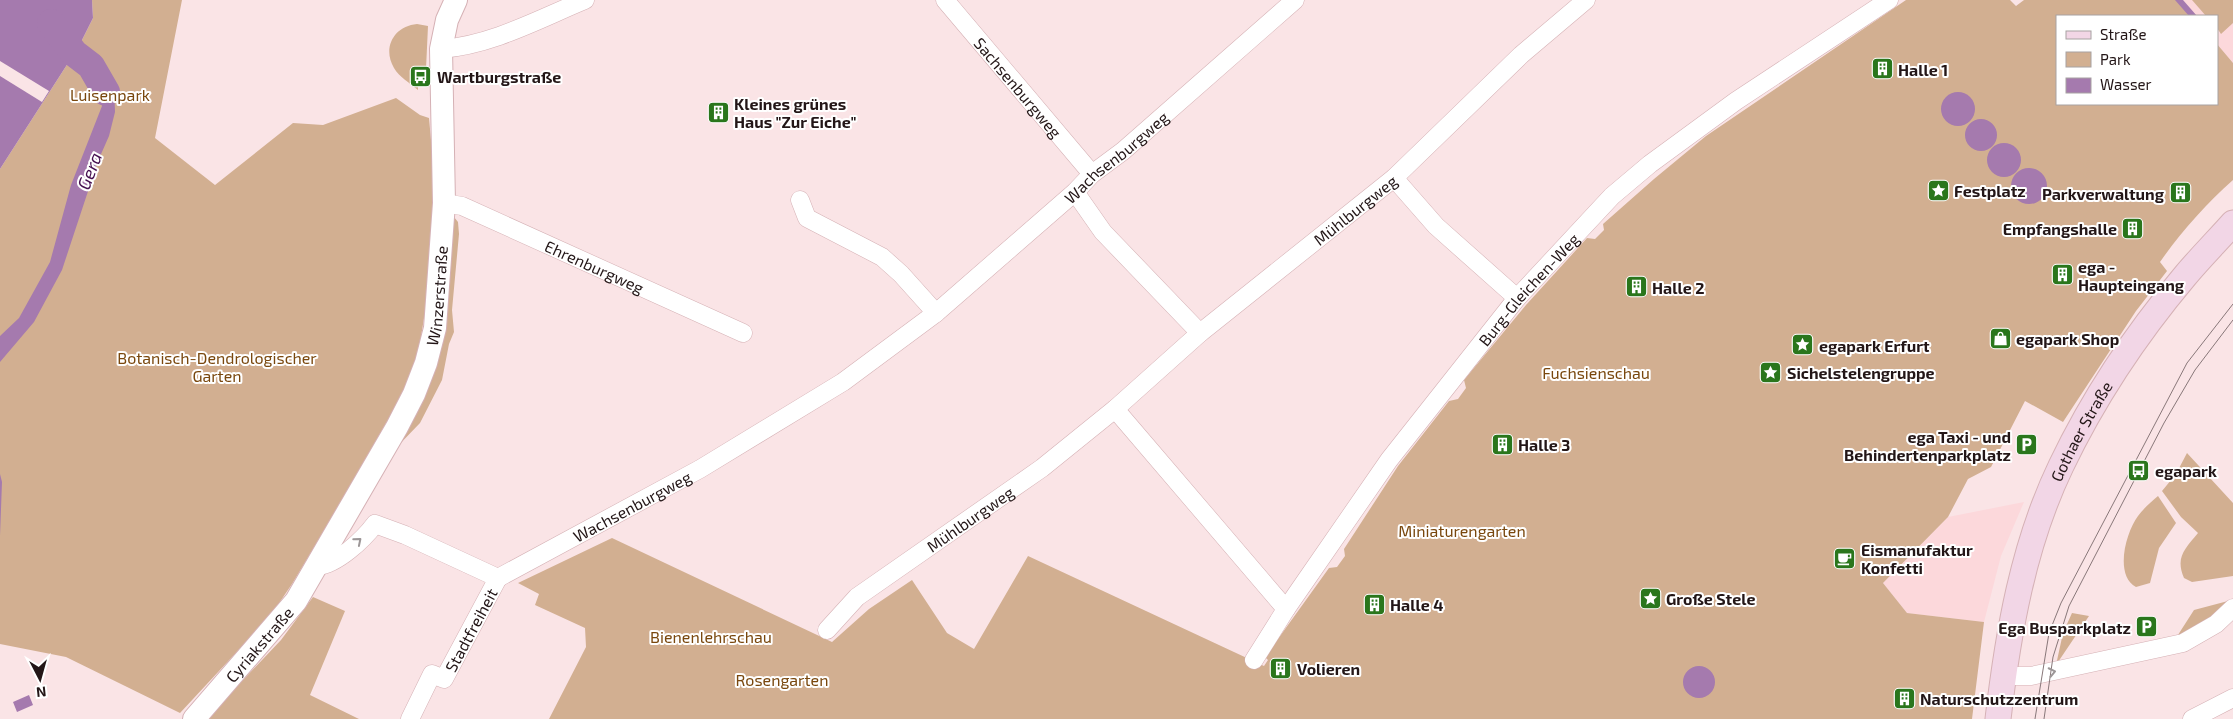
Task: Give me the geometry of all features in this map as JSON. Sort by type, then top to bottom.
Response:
[{"type":"main road","name":"Gothaer Straße","points":[[1998,719],[2014,610],[2036,530],[2061,466],[2098,399],[2150,320],[2179,283],[2233,223]]},
{"type":"street","name":"Winzerstraße","points":[[318,566],[414,394],[426,363],[435,328],[444,203],[441,49],[447,20],[456,0]]},
{"type":"street","points":[[441,49],[467,47],[494,38],[585,0]]},
{"type":"street","name":"Sachsenburgweg","points":[[945,0],[1092,174]]},
{"type":"street","name":"Wachsenburgweg","points":[[498,578],[700,469],[843,382],[936,313],[1075,192],[1092,174],[1123,152],[1295,0]]},
{"type":"street","name":"Mühlburgweg","points":[[827,630],[857,597],[1042,468],[1115,409],[1200,333],[1394,178],[1521,55],[1586,0]]},
{"type":"street","name":"Burg-Gleichen-Weg","points":[[1254,660],[1286,609],[1389,460],[1517,298],[1612,196],[1650,164],[1736,101],[1889,0]]},
{"type":"street","points":[[1394,178],[1436,226],[1517,298]]},
{"type":"street","points":[[1075,192],[1103,232],[1200,333]]},
{"type":"street","points":[[800,200],[807,218],[882,257],[902,274],[936,313]]},
{"type":"street","name":"Ehrenburgweg","points":[[444,203],[462,206],[743,333]]},
{"type":"street","points":[[1115,409],[1286,609]]},
{"type":"street","points":[[318,566],[328,565],[336,560],[375,524],[405,535],[498,578]]},
{"type":"street","name":"Cyriakstraße","points":[[194,719],[296,601],[318,566]]},
{"type":"street","name":"Stadtfreiheit","points":[[410,719],[432,674],[444,679],[498,578]]},
{"type":"street","points":[[2004,676],[2031,676],[2183,643],[2216,624],[2233,608]]},
{"type":"street","points":[[2197,718],[2233,698]]},
{"type":"shaded area","points":[[2179,0],[2233,0],[2233,63],[2218,45],[2218,15],[2192,15]]},
{"type":"shaded area","points":[[2024,502],[2001,556],[1984,622],[1907,613],[1883,583],[1948,517]]},
{"type":"green space","name":"Botanisch-Dendrologischer Garten","points":[[92,0],[182,0],[155,138],[215,185],[293,123],[323,125],[396,98],[420,115],[429,118],[436,195],[431,275],[419,349],[405,390],[334,514],[271,615],[180,713],[66,657],[0,644],[0,169],[79,46],[93,18]]},
{"type":"green space","name":"egapark Erfurt","points":[[1906,0],[2010,0],[2016,6],[2024,0],[2179,0],[2192,15],[2056,15],[2056,105],[2218,105],[2218,45],[2233,63],[2233,180],[2194,219],[2160,262],[2167,271],[2136,311],[2063,422],[2025,401],[1991,467],[1968,479],[1948,517],[1883,583],[1907,613],[1984,622],[1972,719],[549,719],[586,647],[585,628],[535,605],[539,594],[518,583],[612,538],[832,642],[869,609],[912,580],[947,633],[974,649],[1028,556],[1264,666],[1268,660],[1265,657],[1329,568],[1337,567],[1345,556],[1344,549],[1398,466],[1449,401],[1458,399],[1466,388],[1464,380],[1526,305],[1587,238],[1595,239],[1604,230],[1603,224],[1706,136]]},
{"type":"green space","points":[[2192,0],[2233,0],[2233,23],[2221,34],[2218,30],[2218,15],[2205,15]]},
{"type":"green space","points":[[417,24],[428,26],[426,69],[418,69],[418,90],[396,71],[389,53],[392,39],[396,34],[402,29]]},
{"type":"green space","points":[[454,217],[458,222],[459,234],[452,310],[454,332],[449,344],[442,380],[420,423],[394,450]]},
{"type":"green space","points":[[2187,453],[2233,503],[2233,576],[2192,582],[2184,578],[2181,571],[2181,559],[2185,549],[2198,533],[2181,517],[2162,491],[2176,474]]},
{"type":"green space","points":[[2158,496],[2176,523],[2159,548],[2150,583],[2136,587],[2129,581],[2125,573],[2124,553],[2126,542],[2138,516]]},
{"type":"green space","points":[[313,597],[345,611],[310,695],[359,719],[206,719],[281,640]]},
{"type":"green space","points":[[2228,601],[2212,618],[2176,638],[2194,610]]},
{"type":"green space","points":[[2072,613],[2089,616],[2056,665],[2063,633]]},
{"type":"water","points":[[0,0],[92,0],[93,18],[79,46],[0,169]]},
{"type":"water","points":[[2175,0],[2183,0],[2196,15],[2188,15]]},
{"type":"water","points":[[91,53],[103,61],[114,83],[115,112],[109,136],[98,161],[62,270],[34,322],[0,362],[0,336],[19,318],[50,262],[71,185],[102,106],[98,81],[85,64]]},
{"type":"water","points":[[1958,92],[1970,97],[1975,109],[1970,121],[1958,126],[1946,121],[1941,109],[1946,97]]},
{"type":"water","points":[[1981,119],[1987,120],[1992,124],[1996,129],[1996,141],[1992,146],[1987,150],[1981,151],[1975,150],[1970,146],[1966,141],[1965,135],[1966,129],[1970,124],[1975,120]]},
{"type":"water","points":[[2004,143],[2016,148],[2021,160],[2016,172],[2004,177],[1992,172],[1987,160],[1992,148]]},
{"type":"water","points":[[2029,168],[2041,174],[2047,186],[2041,198],[2029,204],[2017,198],[2011,186],[2017,174]]},
{"type":"water","points":[[0,474],[2,482],[0,536]]},
{"type":"water","points":[[1699,666],[1705,667],[1710,671],[1714,676],[1714,688],[1710,693],[1705,697],[1699,698],[1693,697],[1688,693],[1684,688],[1683,682],[1684,676],[1688,671],[1693,667]]},
{"type":"water","points":[[29,695],[33,705],[17,712],[13,702]]},
{"type":"pier","points":[[0,61],[49,91],[42,102],[0,76]]},
{"type":"waterway","name":"Gera","points":[[51,23],[74,53],[91,66],[106,92]]},
{"type":"tram line","points":[[2035,719],[2049,633],[2061,603],[2187,363],[2233,304]]},
{"type":"tram line","points":[[2044,719],[2053,657],[2069,606],[2164,423],[2195,370],[2233,320]]},
{"type":"place","name":"Halle 1","points":[[1882,69]]},
{"type":"place","name":"Wartburgstraße","points":[[421,76]]},
{"type":"place","name":"Kleines grünes Haus \"Zur Eiche\"","points":[[718,112]]},
{"type":"place","name":"Festplatz","points":[[1938,190]]},
{"type":"place","name":"Parkverwaltung","points":[[2180,193]]},
{"type":"place","name":"Empfangshalle","points":[[2133,228]]},
{"type":"place","name":"ega - Haupteingang","points":[[2062,275]]},
{"type":"place","name":"Halle 2","points":[[1636,287]]},
{"type":"place","name":"egapark Shop","points":[[2000,338]]},
{"type":"place","name":"egapark Erfurt","points":[[1803,345]]},
{"type":"place","name":"Sichelstelengruppe","points":[[1771,372]]},
{"type":"place","name":"Halle 3","points":[[1502,444]]},
{"type":"place","name":"ega Taxi - und Behindertenparkplatz","points":[[2027,445]]},
{"type":"place","name":"egapark","points":[[2139,470]]},
{"type":"place","name":"Eismanufaktur Konfetti","points":[[1845,558]]},
{"type":"place","name":"Große Stele","points":[[1650,598]]},
{"type":"place","name":"Halle 4","points":[[1374,604]]},
{"type":"place","name":"Ega Busparkplatz","points":[[2147,627]]},
{"type":"place","name":"Volieren","points":[[1281,668]]},
{"type":"place","name":"Naturschutzzentrum","points":[[1904,698]]},
{"type":"park label","name":"Luisenpark","points":[[110,94]]},
{"type":"park label","name":"Fuchsienschau","points":[[1596,372]]},
{"type":"park label","name":"Miniaturengarten","points":[[1462,530]]},
{"type":"park label","name":"Bienenlehrschau","points":[[711,636]]},
{"type":"park label","name":"Rosengarten","points":[[782,679]]}]
